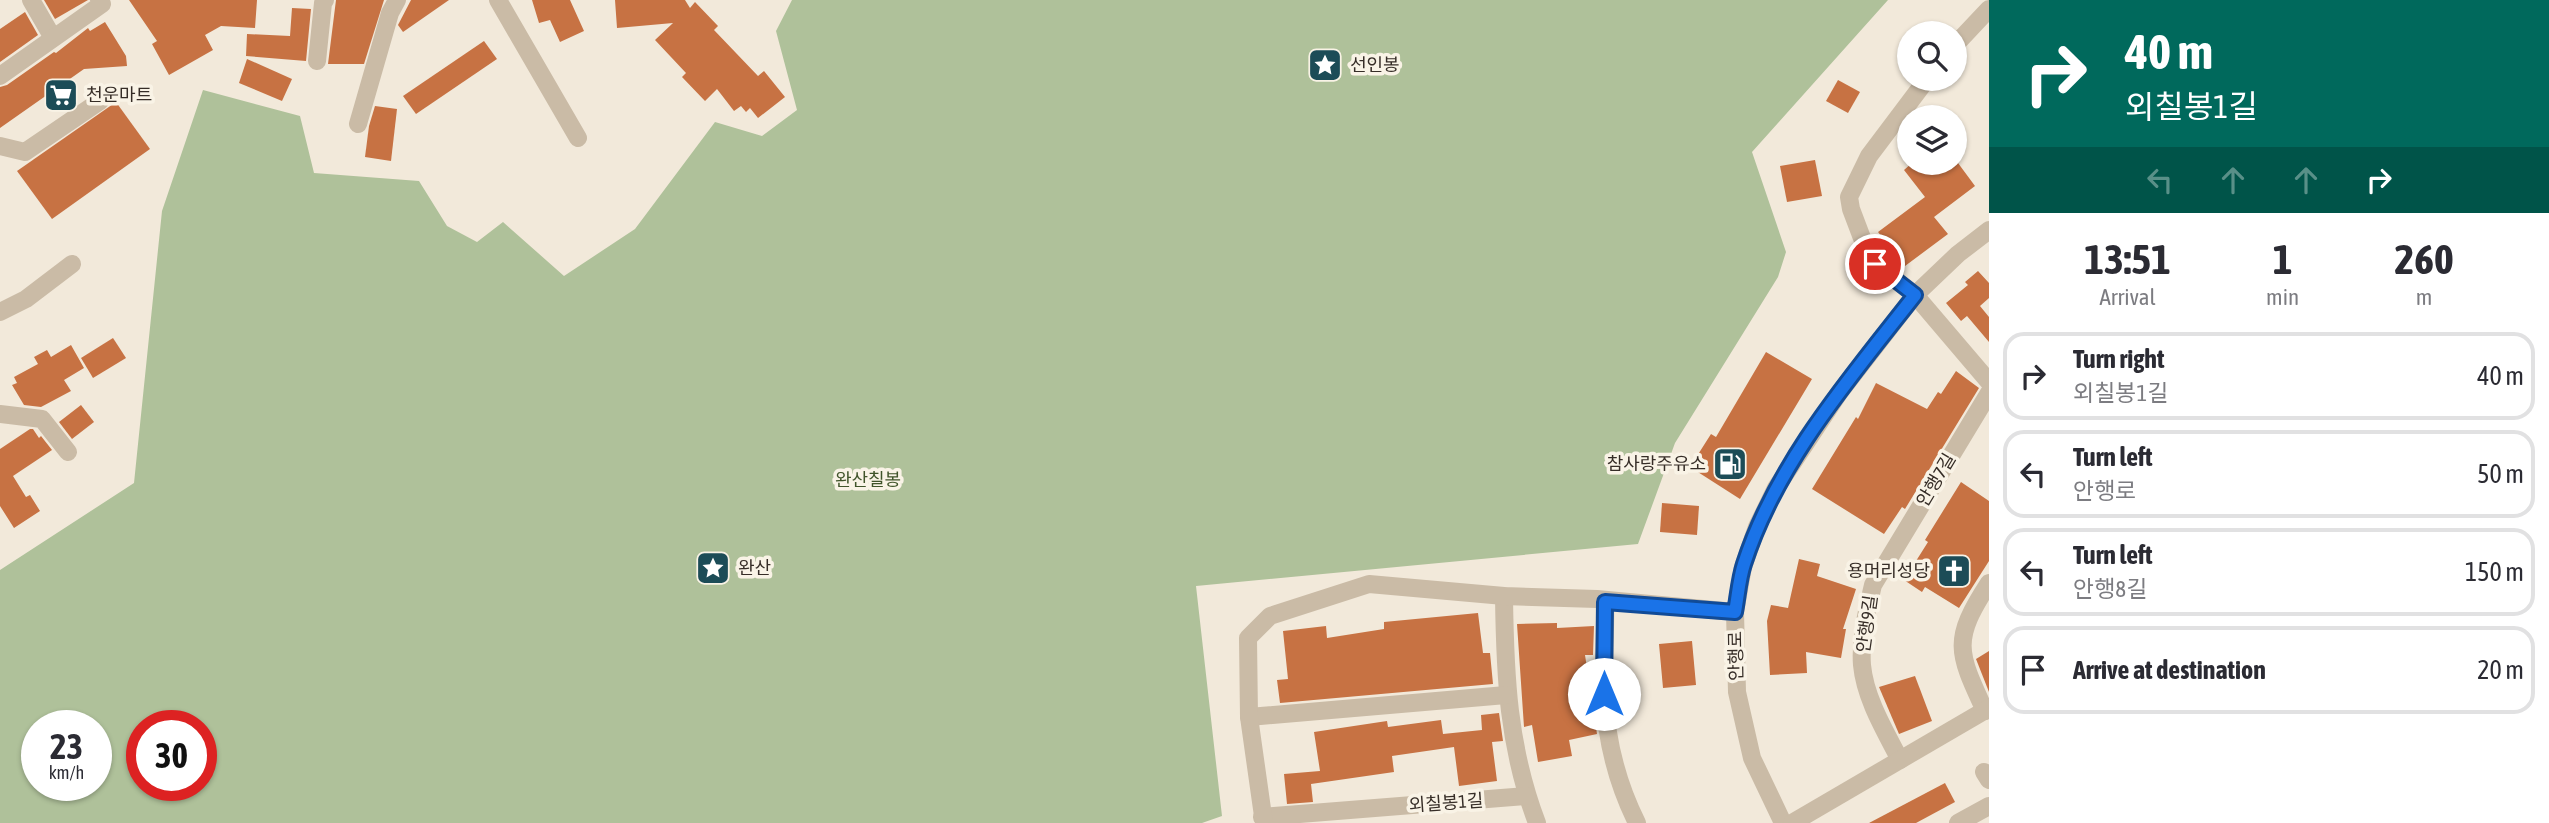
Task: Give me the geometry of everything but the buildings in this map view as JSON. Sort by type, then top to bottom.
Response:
[{"type":"street","points":[[31,0],[53,38]]},
{"type":"street","points":[[317,61],[325,0]]},
{"type":"street","points":[[358,124],[390,13],[397,0]]},
{"type":"street","points":[[498,0],[578,138]]},
{"type":"street","points":[[0,76],[103,1]]},
{"type":"street","points":[[1967,32],[1989,9]]},
{"type":"street","points":[[1918,91],[1869,156],[1849,197],[1856,223],[1875,264],[1915,295],[1989,382]]},
{"type":"street","points":[[0,146],[25,152],[100,101]]},
{"type":"street","name":"안행로","points":[[1783,823],[1752,758],[1737,692],[1735,612],[1742,567],[1776,488],[1839,393],[1915,295],[1958,254],[1989,230]]},
{"type":"street","points":[[0,313],[26,299],[72,264]]},
{"type":"street","name":"안행7길","points":[[1883,568],[1989,393]]},
{"type":"street","points":[[0,414],[42,419],[68,452]]},
{"type":"street","name":"안행9길","points":[[1883,568],[1873,585],[1865,617],[1862,666],[1878,718],[1899,760]]},
{"type":"street","name":"외칠봉1길","points":[[1527,796],[1263,820],[1249,717],[1248,638],[1270,616],[1369,584],[1504,596],[1597,599],[1605,602],[1735,612]]},
{"type":"street","points":[[1792,823],[1987,709],[1967,673],[1962,649],[1967,620],[1987,586]]},
{"type":"street","points":[[1504,596],[1506,695],[1514,746],[1537,823]]},
{"type":"street","points":[[1605,602],[1604,694],[1609,734],[1620,783],[1637,823]]},
{"type":"street","points":[[1249,717],[1506,695]]},
{"type":"street","points":[[1958,823],[1989,806]]},
{"type":"green space","name":"완산칠봉","points":[[792,0],[1888,0],[1752,152],[1786,252],[1778,277],[1675,443],[1638,544],[1196,586],[1222,816],[1202,823],[0,823],[0,570],[134,483],[162,211],[203,90],[300,116],[314,173],[419,181],[447,226],[477,242],[503,222],[564,276],[635,229],[715,122],[762,136],[797,110],[776,31]]},
{"type":"place","name":"선인봉","points":[[1325,65]]},
{"type":"place","name":"천운마트","points":[[61,95]]},
{"type":"place","name":"참사랑주유소","points":[[1730,464]]},
{"type":"place","name":"완산","points":[[713,568]]},
{"type":"place","name":"용머리성당","points":[[1954,571]]},
{"type":"route","points":[[1604,694],[1605,602],[1735,612],[1742,567],[1776,488],[1839,393],[1915,295],[1875,264]]}]
